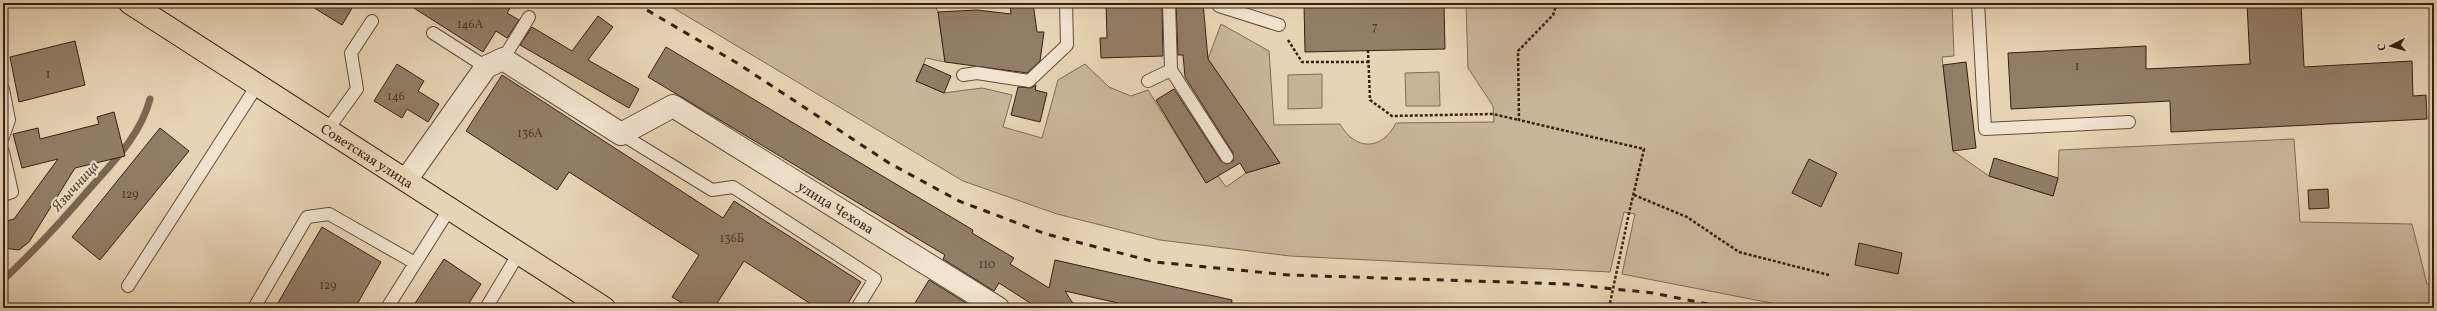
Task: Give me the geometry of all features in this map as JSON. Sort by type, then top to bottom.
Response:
[{"type":"main road","name":"Советская улица","points":[[130,3],[604,308]]},
{"type":"street","points":[[406,180],[494,63],[621,134]]},
{"type":"street","name":"улица Чехова","points":[[621,134],[673,106],[998,308]]},
{"type":"lane","points":[[963,75],[977,73],[1029,81],[1067,44],[1066,3]]},
{"type":"lane","points":[[1169,3],[1171,70],[1227,157]]},
{"type":"lane","points":[[1218,3],[1219,6],[1279,25]]},
{"type":"lane","points":[[1978,3],[1984,129],[2129,122]]},
{"type":"lane","points":[[433,33],[494,63],[529,17]]},
{"type":"lane","points":[[328,129],[357,89],[350,53],[372,21]]},
{"type":"lane","points":[[1148,81],[1171,70]]},
{"type":"lane","points":[[128,286],[258,84]]},
{"type":"lane","points":[[3,89],[9,120],[3,137]]},
{"type":"lane","points":[[621,134],[712,190],[733,187],[875,279],[857,308]]},
{"type":"lane","points":[[3,152],[12,192],[3,195]]},
{"type":"lane","points":[[387,308],[450,208]]},
{"type":"lane","points":[[254,308],[307,217],[329,214],[415,263]]},
{"type":"lane","points":[[486,308],[520,253]]},
{"type":"path","points":[[1519,120],[1518,51],[1553,15],[1557,3]]},
{"type":"path","points":[[1279,25],[1302,62],[1369,62]]},
{"type":"path","points":[[1368,50],[1370,100],[1392,116],[1493,114],[1644,149],[1609,308]]},
{"type":"path","points":[[1634,194],[1687,217],[1739,252],[1829,275]]},
{"type":"shaded area","points":[[665,3],[934,3],[938,12],[945,62],[926,58],[916,81],[944,93],[982,88],[1012,95],[1003,127],[1042,138],[1058,80],[1085,64],[1109,87],[1131,96],[1148,90],[1206,183],[1218,176],[1226,187],[1246,173],[1280,163],[1208,59],[1221,24],[1269,51],[1274,125],[1340,124],[1346,133],[1353,139],[1361,143],[1368,144],[1376,143],[1383,139],[1396,123],[1494,122],[1493,106],[1468,68],[1466,3],[1952,3],[1954,56],[1942,57],[1953,151],[1989,176],[2053,196],[2058,178],[2059,150],[2294,139],[2300,222],[2412,224],[2427,284],[2434,283],[2434,308],[1797,308],[1622,274],[1635,214],[1624,212],[1610,272],[1290,256],[1160,240],[1057,214],[963,181]]},
{"type":"shaded area","points":[[1439,72],[1440,106],[1406,106],[1405,73]]},
{"type":"shaded area","points":[[1322,74],[1322,108],[1288,109],[1288,75]]},
{"type":"building","points":[[306,3],[355,3],[342,25]]},
{"type":"building","points":[[406,3],[513,3],[507,13],[519,20],[507,38],[496,31],[483,52]]},
{"type":"building","points":[[1010,3],[1033,3],[1037,32],[1044,32],[1040,61],[1027,73],[945,62],[938,12],[977,10],[1011,14]]},
{"type":"building","points":[[1106,3],[1162,3],[1163,56],[1101,58],[1100,38],[1107,38]]},
{"type":"building","points":[[1176,3],[1203,3],[1208,59],[1280,163],[1246,173],[1240,163],[1206,183],[1156,100],[1174,89],[1221,161],[1227,164],[1233,161],[1233,153],[1185,77],[1183,55],[1178,55]]},
{"type":"building","points":[[1304,3],[1444,3],[1445,49],[1305,52]]},
{"type":"building","points":[[2247,3],[2301,3],[2304,67],[2412,61],[2413,96],[2426,95],[2427,119],[2171,132],[2170,101],[2011,109],[2008,53],[2146,46],[2146,69],[2250,64]]},
{"type":"building","points":[[598,16],[613,27],[588,60],[639,89],[629,108],[520,45],[532,27],[572,51]]},
{"type":"building","points":[[75,41],[85,85],[19,102],[10,57]]},
{"type":"building","points":[[666,47],[973,230],[972,233],[1014,258],[1010,264],[1049,288],[1055,260],[1232,300],[1231,308],[1140,308],[1065,291],[1072,302],[1081,308],[1038,308],[999,283],[994,291],[943,259],[945,255],[648,77]]},
{"type":"building","points":[[1966,62],[1976,148],[1953,151],[1943,65]]},
{"type":"building","points":[[397,64],[424,81],[418,91],[439,104],[428,122],[407,109],[402,118],[374,101]]},
{"type":"building","points":[[924,64],[951,76],[944,93],[916,81]]},
{"type":"building","points":[[502,75],[723,218],[734,201],[861,282],[845,308],[817,308],[744,261],[714,308],[690,308],[672,297],[699,255],[569,172],[557,190],[466,131]]},
{"type":"building","points":[[1036,85],[1035,90],[1047,93],[1040,122],[1011,115],[1018,87],[1031,88]]},
{"type":"building","points":[[114,112],[125,156],[75,168],[29,242],[19,250],[3,248],[3,222],[14,219],[58,159],[22,168],[13,134],[38,128],[40,139],[99,124],[97,117]]},
{"type":"building","points":[[160,128],[189,151],[100,260],[72,237]]},
{"type":"building","points":[[1994,158],[2058,178],[2053,196],[1989,176]]},
{"type":"building","points":[[1809,159],[1837,173],[1821,207],[1792,193]]},
{"type":"building","points":[[2328,189],[2329,208],[2309,209],[2308,190]]},
{"type":"building","points":[[322,227],[381,262],[355,308],[275,308]]},
{"type":"building","points":[[1859,243],[1902,253],[1898,274],[1855,265]]},
{"type":"building","points":[[444,259],[481,284],[466,308],[412,308]]},
{"type":"building","points":[[929,280],[966,303],[963,308],[912,308]]},
{"type":"waterway","name":"Язычница","points":[[3,280],[55,227],[124,150],[139,126],[150,99]]},
{"type":"railway","points":[[635,3],[737,63],[889,163],[959,201],[1046,234],[1155,262],[1289,275],[1566,284],[1653,293],[1728,308]]}]
